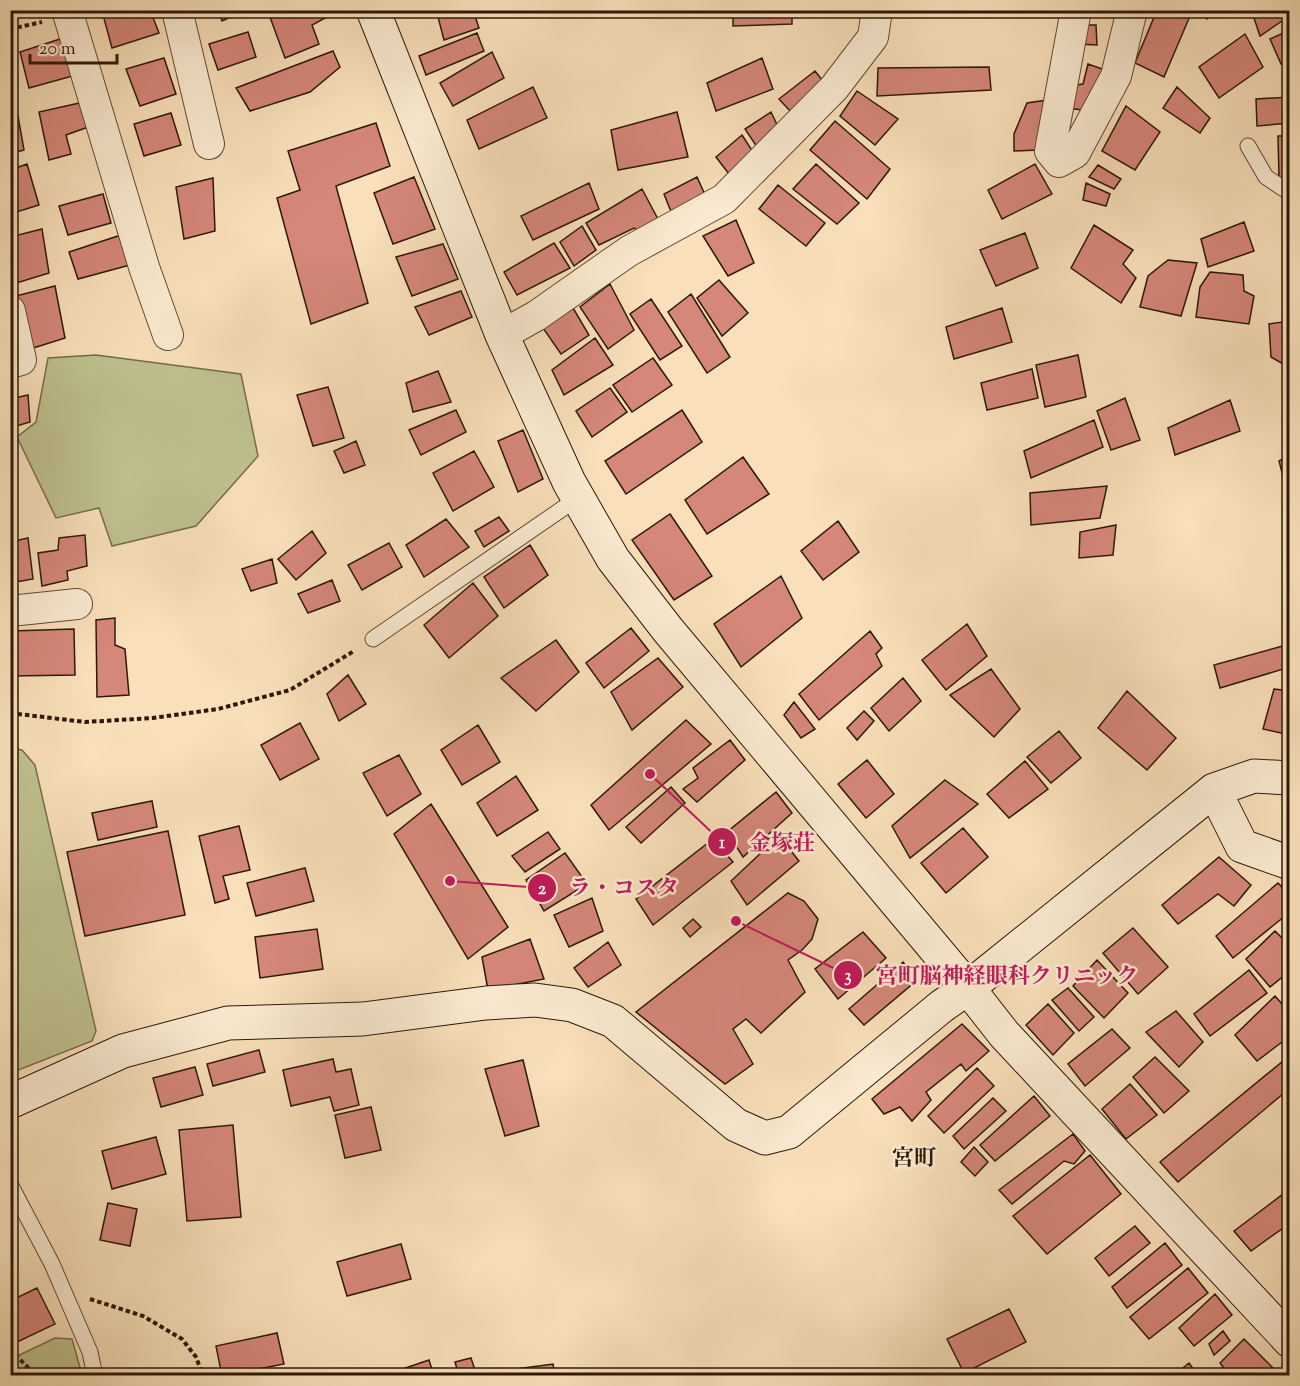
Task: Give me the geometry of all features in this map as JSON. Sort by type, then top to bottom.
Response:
[{"type":"street","points":[[68,10],[77,47],[144,267],[168,335]]},
{"type":"street","points":[[177,10],[209,144]]},
{"type":"street","points":[[373,10],[502,335],[568,482],[614,559],[668,630],[1004,1034],[1290,1341]]},
{"type":"street","points":[[502,335],[536,316],[629,250],[724,199],[834,88],[873,37],[877,10]]},
{"type":"street","points":[[1076,10],[1050,151],[1059,162],[1075,153],[1116,76],[1132,10]]},
{"type":"street","points":[[10,311],[21,360],[10,363]]},
{"type":"street","points":[[10,611],[77,604]]},
{"type":"street","points":[[10,1102],[123,1051],[228,1023],[363,1019],[486,1003],[535,1000],[572,1005],[613,1021],[736,1125],[765,1138],[789,1132],[942,1006],[968,988],[1214,790],[1254,776],[1290,778]]},
{"type":"street","points":[[1214,790],[1242,846],[1290,863]]},
{"type":"lane","points":[[1248,146],[1266,177],[1290,193]]},
{"type":"lane","points":[[373,639],[578,498]]},
{"type":"lane","points":[[10,1184],[52,1264],[90,1352],[95,1376]]},
{"type":"path","points":[[10,713],[85,722],[153,718],[218,709],[290,690],[373,639]]},
{"type":"path","points":[[63,1290],[143,1316],[183,1339],[196,1357],[203,1376]]},
{"type":"path","points":[[10,1349],[36,1376]]},
{"type":"green space","points":[[96,355],[241,374],[258,456],[196,526],[112,546],[99,508],[56,518],[17,437],[36,422],[48,358]]},
{"type":"green space","points":[[11,748],[22,750],[35,765],[96,1031],[92,1041],[11,1073]]},
{"type":"green space","points":[[55,1338],[72,1339],[82,1375],[11,1375],[11,1359]]},
{"type":"building","points":[[150,10],[159,33],[112,48],[102,11]]},
{"type":"building","points":[[218,10],[246,10],[222,21]]},
{"type":"building","points":[[284,10],[318,10],[325,18],[312,25],[319,44],[285,58],[270,17]]},
{"type":"building","points":[[453,10],[473,10],[479,28],[444,40],[438,17]]},
{"type":"building","points":[[733,10],[792,10],[792,24],[733,26]]},
{"type":"building","points":[[1157,10],[1177,10],[1190,16],[1164,77],[1135,63]]},
{"type":"building","points":[[1201,10],[1220,10],[1207,19]]},
{"type":"building","points":[[1262,10],[1290,10],[1290,25],[1286,27],[1282,21],[1260,36],[1253,15]]},
{"type":"building","points":[[1082,25],[1096,25],[1097,45],[1078,44]]},
{"type":"building","points":[[1290,30],[1290,60],[1281,64],[1270,39]]},
{"type":"building","points":[[248,32],[256,57],[218,70],[209,44]]},
{"type":"building","points":[[477,33],[484,51],[426,75],[419,56]]},
{"type":"building","points":[[1245,34],[1263,67],[1219,98],[1199,67]]},
{"type":"building","points":[[63,38],[76,75],[29,88],[20,52]]},
{"type":"building","points":[[333,51],[340,67],[310,92],[250,111],[236,88]]},
{"type":"building","points":[[492,52],[504,78],[453,106],[440,83]]},
{"type":"building","points":[[164,58],[176,94],[140,106],[126,69]]},
{"type":"building","points":[[762,58],[773,89],[716,111],[707,83]]},
{"type":"building","points":[[1088,64],[1105,70],[1090,111],[1067,108],[1069,86],[1083,84]]},
{"type":"building","points":[[989,67],[991,90],[877,96],[878,68]]},
{"type":"building","points":[[815,71],[826,85],[792,113],[779,99]]},
{"type":"building","points":[[533,87],[547,118],[479,149],[467,120]]},
{"type":"building","points":[[1177,87],[1210,118],[1200,133],[1163,108]]},
{"type":"building","points":[[857,91],[898,119],[875,145],[840,116]]},
{"type":"building","points":[[1290,97],[1290,123],[1257,126],[1256,99]]},
{"type":"building","points":[[1048,100],[1037,150],[1014,151],[1014,134],[1027,103]]},
{"type":"building","points":[[84,102],[91,126],[66,135],[71,154],[49,160],[39,112]]},
{"type":"building","points":[[1126,106],[1160,132],[1135,170],[1102,151]]},
{"type":"building","points":[[677,112],[688,157],[618,170],[611,130]]},
{"type":"building","points":[[771,112],[781,133],[759,150],[745,129]]},
{"type":"building","points":[[171,113],[181,145],[144,156],[134,124]]},
{"type":"building","points":[[18,116],[24,150],[10,154],[10,118]]},
{"type":"building","points":[[835,121],[890,169],[867,199],[810,150]]},
{"type":"building","points":[[376,123],[390,166],[336,186],[368,303],[311,324],[277,198],[300,190],[288,151]]},
{"type":"building","points":[[742,135],[755,155],[729,174],[716,157]]},
{"type":"building","points":[[1278,136],[1290,136],[1290,178],[1279,178]]},
{"type":"building","points":[[27,164],[39,205],[10,214],[10,170]]},
{"type":"building","points":[[816,164],[859,203],[837,224],[793,189]]},
{"type":"building","points":[[1035,164],[1052,194],[1002,219],[988,190]]},
{"type":"building","points":[[1098,165],[1121,179],[1114,189],[1089,177]]},
{"type":"building","points":[[414,177],[435,229],[393,244],[374,193]]},
{"type":"building","points":[[697,177],[706,197],[672,214],[664,194]]},
{"type":"building","points":[[213,178],[215,231],[184,239],[176,187]]},
{"type":"building","points":[[589,183],[599,209],[533,240],[521,216]]},
{"type":"building","points":[[1086,183],[1110,194],[1106,206],[1083,200]]},
{"type":"building","points":[[778,185],[825,223],[806,246],[759,209]]},
{"type":"building","points":[[642,189],[659,221],[641,233],[634,228],[599,245],[586,223]]},
{"type":"building","points":[[103,194],[111,223],[68,235],[59,206]]},
{"type":"building","points":[[736,220],[754,263],[728,276],[703,236]]},
{"type":"building","points":[[1244,222],[1254,251],[1208,267],[1201,239]]},
{"type":"building","points":[[1094,225],[1133,250],[1123,264],[1136,278],[1121,303],[1071,268]]},
{"type":"building","points":[[582,226],[596,250],[574,266],[560,242]]},
{"type":"building","points":[[42,229],[49,273],[13,284],[10,272],[10,237]]},
{"type":"building","points":[[1025,233],[1038,268],[996,286],[980,250]]},
{"type":"building","points":[[121,235],[130,265],[78,279],[69,252]]},
{"type":"building","points":[[554,243],[570,268],[517,295],[504,272]]},
{"type":"building","points":[[443,244],[458,279],[412,296],[396,257]]},
{"type":"building","points":[[1168,260],[1197,263],[1181,316],[1140,307],[1148,276]]},
{"type":"building","points":[[1210,272],[1243,275],[1244,291],[1254,296],[1249,324],[1196,317],[1200,287]]},
{"type":"building","points":[[719,280],[748,313],[722,336],[697,298]]},
{"type":"building","points":[[610,284],[634,330],[608,349],[580,307]]},
{"type":"building","points":[[55,286],[65,338],[27,350],[12,297]]},
{"type":"building","points":[[461,291],[472,317],[429,335],[415,307]]},
{"type":"building","points":[[691,294],[730,357],[707,373],[668,312]]},
{"type":"building","points":[[651,299],[682,346],[660,360],[630,314]]},
{"type":"building","points":[[573,308],[589,335],[561,354],[543,328]]},
{"type":"building","points":[[1002,308],[1012,342],[954,359],[946,327]]},
{"type":"building","points":[[1290,321],[1290,368],[1271,357],[1269,324]]},
{"type":"building","points":[[595,338],[613,365],[564,395],[552,370]]},
{"type":"building","points":[[1078,355],[1086,397],[1045,407],[1036,365]]},
{"type":"building","points":[[653,358],[672,385],[632,412],[613,385]]},
{"type":"building","points":[[1032,369],[1038,398],[987,410],[981,383]]},
{"type":"building","points":[[438,371],[451,402],[413,412],[406,383]]},
{"type":"building","points":[[328,387],[344,438],[313,446],[297,395]]},
{"type":"building","points":[[610,388],[627,412],[592,437],[576,411]]},
{"type":"building","points":[[28,395],[30,422],[10,428],[10,399]]},
{"type":"building","points":[[1125,398],[1140,440],[1111,450],[1097,411]]},
{"type":"building","points":[[1230,400],[1240,431],[1175,455],[1168,428]]},
{"type":"building","points":[[456,410],[466,432],[421,455],[409,430]]},
{"type":"building","points":[[682,410],[702,442],[626,494],[605,461]]},
{"type":"building","points":[[1094,420],[1103,447],[1031,478],[1024,451]]},
{"type":"building","points":[[523,430],[543,479],[518,492],[498,441]]},
{"type":"building","points":[[356,441],[365,465],[344,473],[334,451]]},
{"type":"building","points":[[474,451],[494,487],[453,511],[433,473]]},
{"type":"building","points":[[1290,456],[1290,487],[1286,488],[1279,461]]},
{"type":"building","points":[[743,457],[769,494],[707,534],[685,500]]},
{"type":"building","points":[[1107,486],[1100,518],[1031,525],[1030,493]]},
{"type":"building","points":[[670,514],[712,576],[674,600],[632,540]]},
{"type":"building","points":[[499,517],[509,531],[484,547],[475,531]]},
{"type":"building","points":[[446,519],[469,547],[424,577],[406,545]]},
{"type":"building","points":[[838,521],[859,552],[823,580],[801,551]]},
{"type":"building","points":[[1116,525],[1113,555],[1079,558],[1080,532]]},
{"type":"building","points":[[312,531],[326,553],[296,580],[278,559]]},
{"type":"building","points":[[85,535],[87,566],[67,571],[68,580],[42,586],[38,553],[58,550],[59,538]]},
{"type":"building","points":[[28,538],[33,579],[10,583],[10,542]]},
{"type":"building","points":[[389,543],[402,567],[362,590],[348,565]]},
{"type":"building","points":[[530,545],[548,575],[504,608],[484,577]]},
{"type":"building","points":[[272,559],[277,583],[251,591],[242,569]]},
{"type":"building","points":[[781,576],[802,618],[741,667],[714,624]]},
{"type":"building","points":[[332,580],[340,601],[308,613],[298,594]]},
{"type":"building","points":[[473,583],[498,616],[449,658],[424,625]]},
{"type":"building","points":[[115,618],[115,645],[125,649],[129,695],[97,697],[96,620]]},
{"type":"building","points":[[967,624],[987,656],[946,690],[922,660]]},
{"type":"building","points":[[631,628],[649,651],[604,688],[586,663]]},
{"type":"building","points":[[74,629],[75,675],[11,676],[11,631]]},
{"type":"building","points":[[870,631],[882,648],[876,654],[882,666],[819,720],[799,694]]},
{"type":"building","points":[[556,640],[579,672],[536,711],[501,678]]},
{"type":"building","points":[[1290,644],[1290,667],[1220,688],[1214,665]]},
{"type":"building","points":[[658,658],[683,687],[632,730],[611,692]]},
{"type":"building","points":[[991,669],[1020,709],[994,737],[950,695]]},
{"type":"building","points":[[348,675],[366,704],[339,721],[327,694]]},
{"type":"building","points":[[903,678],[921,701],[889,731],[871,708]]},
{"type":"building","points":[[1274,689],[1290,691],[1290,735],[1263,729]]},
{"type":"building","points":[[1127,691],[1176,738],[1147,770],[1098,728]]},
{"type":"building","points":[[794,702],[815,729],[801,738],[784,715]]},
{"type":"building","points":[[864,711],[874,721],[857,740],[847,728]]},
{"type":"building","points":[[686,720],[711,744],[609,830],[591,805]]},
{"type":"building","points":[[300,723],[319,759],[280,780],[261,745]]},
{"type":"building","points":[[478,725],[500,762],[462,785],[441,750]]},
{"type":"building","points":[[1059,731],[1081,758],[1051,783],[1027,757]]},
{"type":"building","points":[[730,740],[745,760],[697,802],[683,789],[698,778],[693,768]]},
{"type":"building","points":[[399,755],[421,794],[387,816],[363,773]]},
{"type":"building","points":[[867,760],[894,794],[866,818],[838,784]]},
{"type":"building","points":[[1025,761],[1048,789],[1009,818],[987,794]]},
{"type":"building","points":[[516,776],[538,810],[497,836],[477,803]]},
{"type":"building","points":[[945,780],[978,804],[910,858],[892,826]]},
{"type":"building","points":[[671,787],[685,803],[641,843],[626,827]]},
{"type":"building","points":[[776,792],[792,813],[743,857],[727,832]]},
{"type":"building","points":[[152,801],[157,827],[98,840],[92,813]]},
{"type":"building","points":[[431,804],[508,927],[468,959],[394,834]]},
{"type":"building","points":[[239,826],[250,870],[223,876],[229,899],[215,903],[199,836]]},
{"type":"building","points":[[963,828],[988,857],[946,893],[921,863]]},
{"type":"building","points":[[168,831],[185,915],[85,936],[67,852]]},
{"type":"building","points":[[548,832],[560,849],[525,872],[512,856]]},
{"type":"building","points":[[779,836],[799,861],[747,905],[731,881]]},
{"type":"building","points":[[713,839],[733,862],[653,925],[636,899]]},
{"type":"building","points":[[565,853],[587,884],[544,911],[526,880]]},
{"type":"building","points":[[1219,857],[1251,885],[1234,906],[1218,894],[1178,924],[1162,905]]},
{"type":"building","points":[[305,868],[314,901],[256,916],[247,883]]},
{"type":"building","points":[[1278,883],[1290,895],[1290,912],[1233,958],[1216,936]]},
{"type":"building","points":[[788,893],[804,901],[818,919],[812,939],[788,960],[805,992],[761,1033],[746,1019],[733,1029],[753,1064],[725,1084],[636,1012]]},
{"type":"building","points":[[592,898],[603,931],[569,947],[554,915]]},
{"type":"building","points":[[693,919],[701,927],[690,937],[683,928]]},
{"type":"building","points":[[1133,928],[1168,967],[1138,994],[1103,953]]},
{"type":"building","points":[[317,929],[323,969],[260,978],[255,937]]},
{"type":"building","points":[[1275,931],[1290,946],[1290,971],[1270,987],[1246,959]]},
{"type":"building","points":[[863,932],[886,958],[838,999],[815,969]]},
{"type":"building","points":[[530,939],[544,979],[488,990],[482,957]]},
{"type":"building","points":[[608,942],[621,965],[588,987],[574,968]]},
{"type":"building","points":[[1097,960],[1128,993],[1104,1018],[1073,986]]},
{"type":"building","points":[[903,962],[916,981],[864,1025],[849,1009]]},
{"type":"building","points":[[1249,970],[1267,993],[1210,1036],[1194,1014]]},
{"type":"building","points":[[1068,988],[1094,1017],[1079,1031],[1052,1000]]},
{"type":"building","points":[[1275,996],[1290,1013],[1290,1036],[1257,1061],[1235,1035]]},
{"type":"building","points":[[1048,1004],[1074,1033],[1053,1055],[1026,1025]]},
{"type":"building","points":[[1176,1011],[1203,1042],[1179,1067],[1146,1032]]},
{"type":"building","points":[[962,1024],[989,1051],[966,1071],[961,1064],[926,1092],[931,1100],[912,1121],[900,1107],[884,1114],[872,1099]]},
{"type":"building","points":[[1112,1029],[1130,1048],[1085,1086],[1068,1064]]},
{"type":"building","points":[[259,1050],[265,1072],[213,1086],[207,1064]]},
{"type":"building","points":[[1155,1057],[1189,1091],[1164,1113],[1133,1077]]},
{"type":"building","points":[[333,1059],[336,1072],[351,1069],[359,1105],[334,1111],[330,1097],[291,1106],[283,1070]]},
{"type":"building","points":[[523,1060],[539,1126],[505,1136],[485,1069]]},
{"type":"building","points":[[1283,1061],[1290,1068],[1290,1088],[1178,1182],[1160,1162]]},
{"type":"building","points":[[195,1067],[203,1095],[161,1107],[153,1078]]},
{"type":"building","points":[[977,1068],[994,1086],[944,1133],[928,1116]]},
{"type":"building","points":[[1130,1084],[1157,1115],[1126,1139],[1102,1109]]},
{"type":"building","points":[[1034,1096],[1050,1116],[995,1161],[980,1145]]},
{"type":"building","points":[[993,1098],[1006,1111],[964,1149],[953,1136]]},
{"type":"building","points":[[371,1107],[381,1150],[345,1158],[335,1115]]},
{"type":"building","points":[[233,1125],[241,1217],[187,1221],[179,1130]]},
{"type":"building","points":[[1073,1134],[1085,1151],[1074,1164],[1064,1161],[1012,1204],[999,1190]]},
{"type":"building","points":[[156,1137],[166,1174],[112,1189],[102,1151]]},
{"type":"building","points":[[974,1147],[988,1162],[975,1176],[961,1162]]},
{"type":"building","points":[[1090,1155],[1121,1194],[1047,1254],[1013,1216]]},
{"type":"building","points":[[1287,1191],[1290,1193],[1290,1223],[1251,1251],[1234,1231]]},
{"type":"building","points":[[108,1203],[137,1209],[130,1246],[100,1240]]},
{"type":"building","points":[[1135,1226],[1150,1243],[1109,1276],[1095,1258]]},
{"type":"building","points":[[1165,1243],[1182,1265],[1127,1308],[1112,1287]]},
{"type":"building","points":[[401,1244],[411,1279],[347,1296],[337,1262]]},
{"type":"building","points":[[1188,1268],[1208,1293],[1149,1339],[1130,1317]]},
{"type":"building","points":[[37,1288],[55,1324],[13,1344],[10,1338],[10,1301]]},
{"type":"building","points":[[1215,1294],[1232,1315],[1194,1346],[1179,1328]]},
{"type":"building","points":[[1009,1309],[1026,1342],[964,1373],[947,1339]]},
{"type":"building","points":[[1223,1331],[1230,1341],[1214,1355],[1209,1344]]},
{"type":"building","points":[[277,1333],[284,1364],[243,1372],[244,1376],[222,1376],[216,1346]]},
{"type":"building","points":[[1244,1339],[1278,1373],[1275,1376],[1230,1376],[1220,1363]]},
{"type":"building","points":[[471,1358],[477,1376],[459,1376],[455,1362]]},
{"type":"building","points":[[429,1360],[434,1376],[382,1376]]},
{"type":"building","points":[[1189,1363],[1198,1376],[1173,1376]]},
{"type":"building","points":[[553,1364],[555,1376],[486,1376],[486,1373]]},
{"type":"place","name":"金塚荘","points":[[650,774]]},
{"type":"place","name":"ラ・コスタ","points":[[450,881]]},
{"type":"place","name":"宮町脳神経眼科クリニック","points":[[736,921]]},
{"type":"district","name":"宮町","points":[[914,1160]]}]
